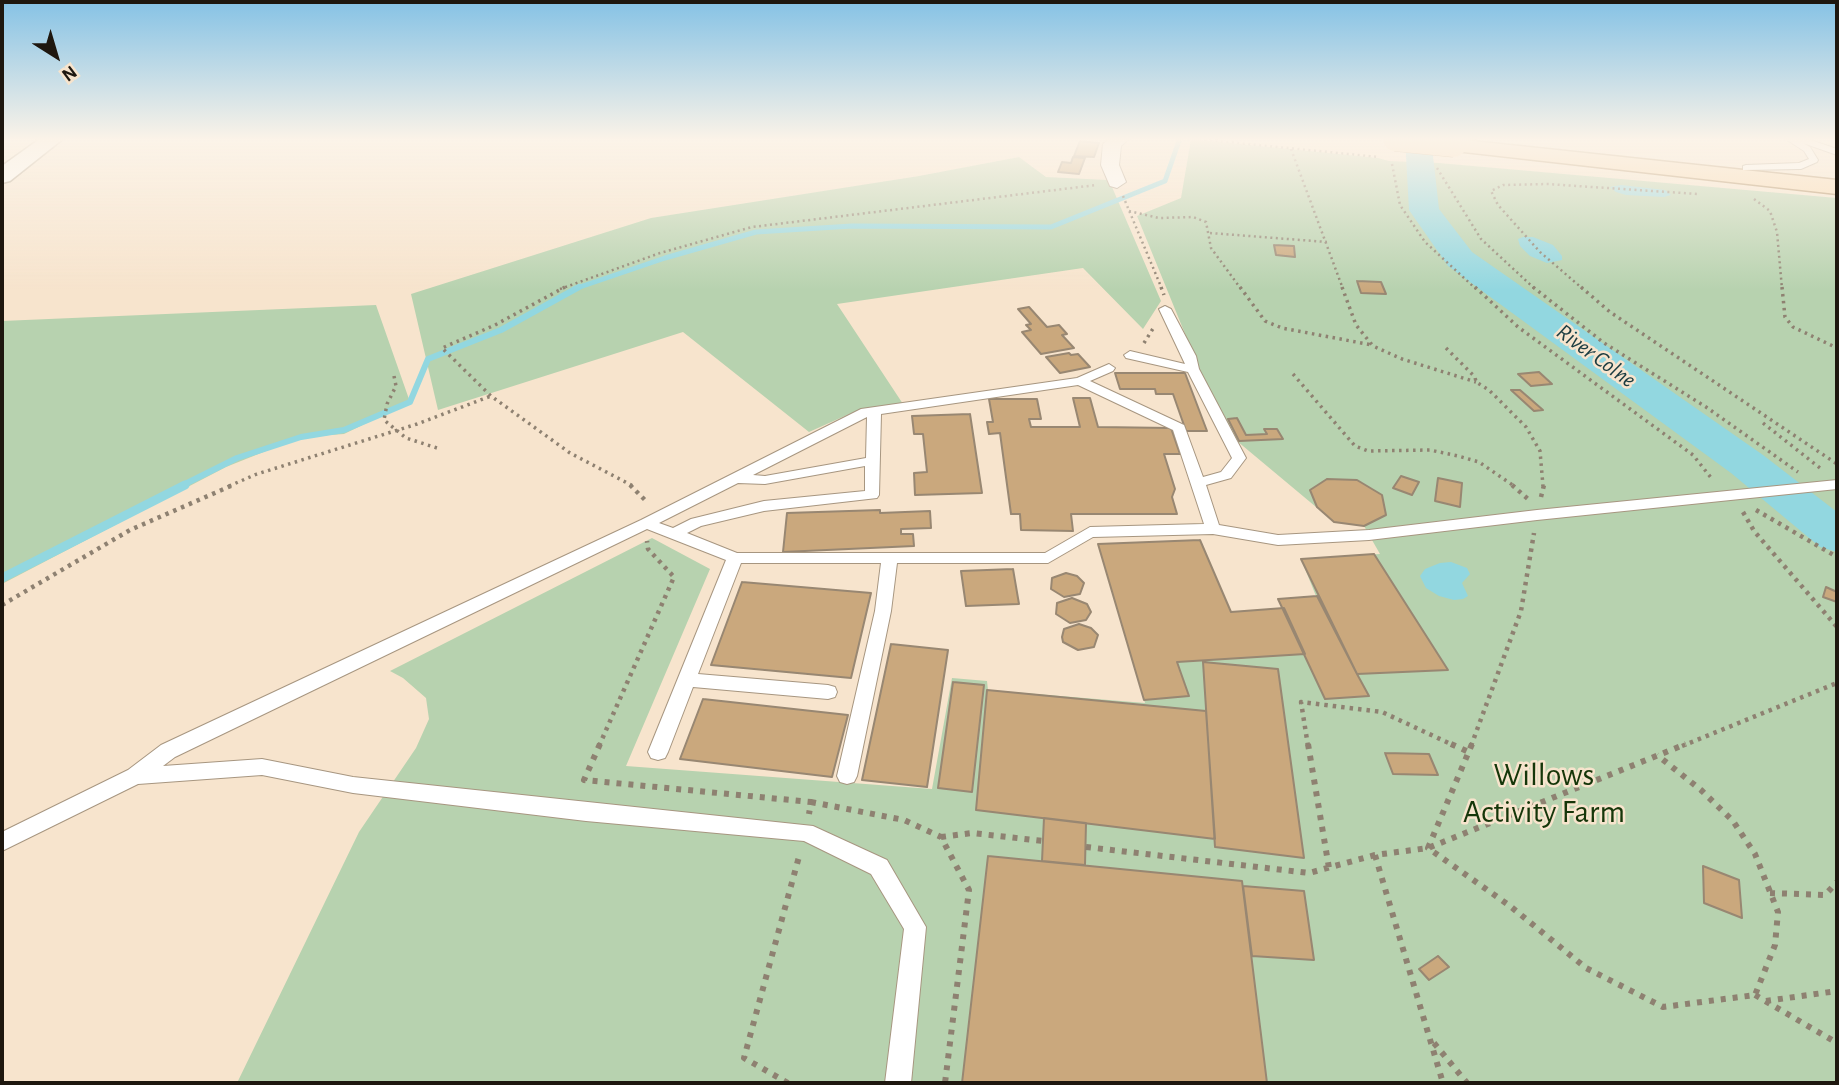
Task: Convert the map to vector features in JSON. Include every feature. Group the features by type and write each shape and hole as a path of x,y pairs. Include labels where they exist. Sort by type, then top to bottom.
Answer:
{"lane":[{"path":"1165,309 1239,458 1226,475 1196,483"},
{"path":"1130,355 1193,369"},
{"path":"2,842 135,776 168,751 646,523 866,412 1080,381 1109,368"},
{"path":"1080,381 1179,428 1213,529"},
{"path":"672,535 696,522 773,505 872,495 874,411"},
{"path":"735,478 765,480 872,461"},
{"path":"765,480 773,505"},
{"path":"646,523 735,558 1048,558 1090,532 1213,529 1278,540 1369,536 1537,515 1836,485"},
{"path":"658,752 735,558"},
{"path":"847,776 883,611 890,558"},
{"path":"687,680 828,692"},
{"path":"135,776 262,767 353,785 586,812 806,832 880,867 915,927 898,1083"}],"path":[{"path":"442,348 495,325 560,289 660,253 752,227 1063,189"},
{"path":"1120,189 1168,304 1146,341 1130,355"},
{"path":"1306,189 1356,325 1373,346"},
{"path":"1397,189 1400,205 1425,242 1518,327 1693,455 1709,476 1733,497 1837,557"},
{"path":"1450,189 1481,239 1539,293 1604,343 1776,455 1816,487"},
{"path":"1496,189 1491,191 1498,205 1540,251 1610,312 1837,464"},
{"path":"1619,189 1703,194"},
{"path":"1743,195 1754,198 1770,211 1777,232 1784,317 1803,332 1837,348"},
{"path":"1129,211 1159,218 1200,218 1206,222 1211,248 1265,321 1282,328 1373,346 1402,359 1476,382 1489,390 1526,427 1540,451 1544,483 1521,611 1469,752 1429,848"},
{"path":"1210,233 1327,242"},
{"path":"1446,348 1475,377 1476,382"},
{"path":"1293,374 1355,446 1368,451 1430,450 1479,462 1527,497 1537,515"},
{"path":"394,376 396,386 387,404 384,421 406,438 437,448"},
{"path":"2,604 130,530 257,474 395,431 491,396"},
{"path":"1763,423 1814,461 1836,485"},
{"path":"1733,497 1754,531 1837,627"},
{"path":"1086,847 1310,873 1375,855 1429,848 1837,685"},
{"path":"1329,868 1301,702 1382,712 1469,752"},
{"path":"1657,755 1701,790 1733,821 1755,854 1777,912 1775,945 1755,995"},
{"path":"941,836 972,832 1043,841"},
{"path":"1429,848 1510,906 1586,968 1663,1007 1755,995 1837,1043"},
{"path":"1375,855 1443,1083"},
{"path":"1770,892 1825,895 1837,882"},
{"path":"1766,1001 1837,991"},
{"path":"1433,1043 1468,1083"}],"green space":[{"path":"838,189 1113,189 1161,301 1143,329 1083,268 837,304 903,404 856,411 809,432 683,332 438,410 411,294 651,218"},
{"name":"Willows Activity Farm","path":"1183,189 1730,189 1837,198 1837,1083 237,1083 359,832 416,748 429,719 426,698 403,678 390,671 652,538 710,569 626,766 932,789 952,678 987,681 988,690 1145,703 1098,544 1200,540 1231,612 1283,608 1278,599 1316,596 1301,559 1380,554 1364,526 1334,522 1237,441 1201,373 1137,216 1181,198"},
{"path":"376,305 410,402 344,434 301,437 226,467 2,584 2,321"}],"water":[{"path":"1612,189 1653,189 1665,190 1671,195 1626,195"},
{"path":"1533,237 1553,245 1562,260 1547,263 1530,256 1520,246 1518,239"},
{"path":"1451,562 1467,568 1470,574 1462,583 1468,596 1463,599 1454,600 1439,596 1426,588 1420,576 1425,569"}],"building":[{"path":"1274,245 1294,246 1295,257 1276,255"},
{"path":"1357,281 1381,282 1386,294 1361,293"},
{"path":"1029,307 1047,327 1059,325 1067,334 1062,335 1074,348 1041,354 1022,332 1031,330 1026,325 1031,324 1018,309"},
{"path":"1078,354 1090,367 1060,373 1046,357"},
{"path":"1539,372 1552,384 1531,386 1518,374"},
{"path":"1115,373 1185,373 1207,431 1186,431 1173,394 1156,394 1155,389 1120,389"},
{"path":"1511,390 1520,390 1543,410 1534,411"},
{"path":"1073,398 1090,398 1098,427 1171,428 1180,454 1164,454 1175,489 1172,497 1177,514 1071,514 1073,531 1021,530 1020,514 1011,514 1000,433 989,434 987,422 993,422 989,399 1037,399 1041,419 1029,419 1031,427 1080,427"},
{"path":"970,414 982,493 915,495 914,473 927,472 923,434 914,434 912,416"},
{"path":"1237,418 1246,435 1267,434 1264,429 1277,429 1283,439 1239,441 1228,419"},
{"path":"1401,476 1419,482 1412,495 1393,488"},
{"path":"1438,478 1462,483 1460,507 1435,501"},
{"path":"1327,479 1357,480 1382,495 1386,515 1364,526 1334,522 1317,507 1310,490"},
{"path":"880,510 880,513 930,511 931,528 901,529 901,534 913,534 914,546 783,552 787,513"},
{"path":"1200,540 1231,612 1284,608 1305,654 1177,662 1189,696 1144,700 1098,544"},
{"path":"1374,554 1448,670 1357,674 1301,559"},
{"path":"1013,569 1019,604 966,606 961,571"},
{"path":"1066,573 1077,576 1084,583 1080,594 1064,597 1051,589 1052,578"},
{"path":"742,582 871,593 851,678 711,665"},
{"path":"1826,587 1837,592 1837,602 1823,597"},
{"path":"1317,596 1369,696 1325,699 1278,599"},
{"path":"1072,598 1087,604 1091,612 1086,620 1070,623 1056,614 1057,603"},
{"path":"1079,624 1091,628 1098,635 1094,647 1078,650 1063,642 1064,629"},
{"path":"891,644 948,650 927,787 862,780"},
{"path":"1203,662 1278,669 1304,858 1215,847"},
{"path":"953,682 984,685 972,792 938,788"},
{"path":"987,690 1206,711 1215,839 976,810"},
{"path":"703,699 848,715 832,777 680,759"},
{"path":"1385,753 1429,754 1438,775 1393,774"},
{"path":"1044,818 1086,823 1085,865 1042,861"},
{"path":"988,856 1242,881 1267,1083 962,1083"},
{"path":"1703,866 1739,880 1742,918 1704,903"},
{"path":"1243,886 1304,891 1314,960 1252,956"},
{"path":"1438,956 1449,967 1429,980 1419,969"}],"waterway":[{"path":"578,288 665,258 756,232 852,226 1051,227 1146,189"},
{"name":"River Colne","path":"1422,189 1424,210 1460,259 1747,464 1837,536"},
{"path":"181,486 237,458 301,437 344,430 410,402 428,359 501,330 578,288"},
{"path":"2,578 185,485"}]}
